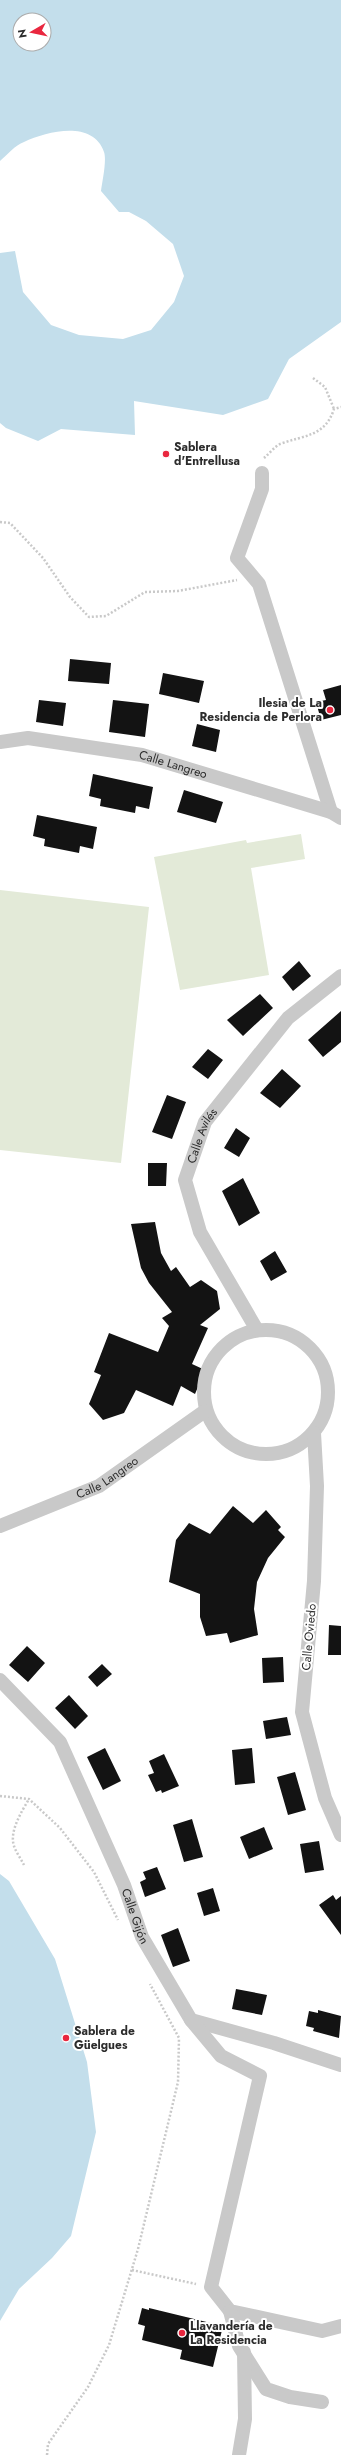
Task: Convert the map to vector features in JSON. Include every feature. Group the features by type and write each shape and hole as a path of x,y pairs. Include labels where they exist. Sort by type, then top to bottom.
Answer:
{"street":[{"path":"262,473 262,489 237,558 259,584 336,815"},
{"name":"Calle Langreo","path":"0,742 28,738 142,755 336,815"},
{"name":"Calle Avilés","path":"257,1330 200,1232 185,1180 205,1122 288,1018 341,976"},
{"path":"257,1330 278,1330 296,1336 311,1348 322,1363 328,1380 329,1399 324,1417 314,1433 300,1445 282,1452 264,1454 246,1451 229,1442 216,1428 205,1411 204,1390 208,1369 219,1350 236,1337 257,1330"},
{"name":"Calle Langreo","path":"0,1526 100,1486 205,1411"},
{"name":"Calle Oviedo","path":"314,1433 317,1486 314,1581 302,1712 325,1798 341,1835"},
{"name":"Calle Gijón","path":"0,1680 60,1742 124,1885 142,1938 191,2020 221,2056 260,2076 211,2287"},
{"path":"191,2020 274,2043 341,2065"},
{"path":"211,2287 230,2312 239,2346 266,2389 290,2397 322,2402"},
{"path":"230,2312 322,2331 341,2326"},
{"path":"240,2455 245,2419 244,2352"}],"path":[{"path":"262,473 256,466 279,445 312,435 330,422 334,409 325,387 313,378"},
{"path":"334,409 341,407"},
{"path":"0,522 10,523 42,558 70,597 89,616 106,616 145,592 178,591 235,581 250,573"},
{"path":"0,1796 29,1799 60,1828 94,1872 122,1927"},
{"path":"24,1865 14,1846 13,1836 19,1816 29,1799"},
{"path":"47,2455 48,2444 88,2387 109,2345 132,2270 178,2082 179,2038 146,1977"},
{"path":"132,2270 211,2287"}],"green space":[{"path":"301,834 305,859 251,868 269,975 180,990 154,857 246,840 247,843"},
{"path":"0,890 149,907 121,1163 0,1150"}],"water":[{"path":"0,0 341,0 341,322 289,359 268,399 223,415 134,401 135,435 61,429 38,441 6,428 0,423 0,253 15,251 23,292 51,325 79,335 123,339 151,330 174,302 184,276 173,244 146,221 129,212 119,212 101,191 105,156 98,142 90,135 69,131 45,134 21,143 0,161"},
{"path":"0,1874 9,1881 55,1959 87,2062 96,2132 71,2236 52,2258 19,2289 0,2321"}],"building":[{"path":"70,659 111,663 109,684 68,681"},
{"path":"163,673 204,681 199,703 159,694"},
{"name":"Ilesia de La Residencia de Perlora","path":"341,685 341,715 321,720 316,702 326,700 323,690"},
{"path":"39,700 66,703 63,726 36,722"},
{"path":"113,700 149,704 145,737 109,732"},
{"path":"197,724 220,730 216,752 192,746"},
{"path":"93,774 153,787 149,809 136,806 135,813 100,806 101,799 89,796"},
{"path":"184,790 223,802 216,823 177,812"},
{"path":"37,815 97,827 93,849 80,846 79,853 44,846 45,839 33,836"},
{"path":"299,961 311,976 293,991 282,977"},
{"path":"260,994 273,1008 243,1036 227,1020"},
{"path":"341,1011 341,1042 323,1057 308,1040"},
{"path":"208,1049 223,1060 208,1079 192,1067"},
{"path":"282,1069 301,1086 280,1108 260,1093"},
{"path":"167,1095 186,1102 172,1139 152,1132"},
{"path":"236,1128 250,1138 239,1157 224,1148"},
{"path":"148,1163 167,1163 166,1186 148,1186"},
{"path":"243,1178 260,1213 239,1226 222,1191"},
{"path":"155,1222 161,1253 171,1271 176,1267 190,1287 201,1280 217,1291 220,1309 200,1325 208,1328 192,1364 205,1370 195,1394 181,1386 173,1406 136,1390 124,1413 103,1420 89,1404 101,1375 94,1372 109,1333 158,1352 169,1326 162,1318 172,1312 149,1283 141,1268 131,1224"},
{"path":"275,1251 287,1272 271,1281 260,1261"},
{"path":"233,1506 253,1523 266,1510 281,1527 278,1530 285,1537 268,1558 257,1582 254,1609 258,1635 230,1643 227,1633 206,1636 200,1617 200,1594 169,1582 176,1540 189,1523 210,1534"},
{"path":"329,1625 341,1626 341,1655 328,1655"},
{"path":"27,1646 45,1663 28,1682 9,1665"},
{"path":"283,1657 284,1682 263,1683 262,1658"},
{"path":"102,1664 112,1674 97,1687 88,1677"},
{"path":"69,1695 88,1716 75,1729 55,1708"},
{"path":"287,1717 291,1735 266,1739 263,1721"},
{"path":"105,1748 121,1781 103,1790 87,1757"},
{"path":"252,1748 255,1783 235,1785 232,1750"},
{"path":"164,1754 179,1786 162,1793 161,1790 156,1792 148,1775 154,1773 149,1761"},
{"path":"295,1772 306,1810 288,1815 277,1777"},
{"path":"192,1819 203,1857 184,1862 173,1825"},
{"path":"264,1827 273,1849 249,1859 240,1837"},
{"path":"319,1841 324,1870 305,1873 300,1844"},
{"path":"157,1867 166,1889 145,1897 140,1882 146,1879 143,1872"},
{"path":"213,1888 220,1911 204,1916 197,1893"},
{"path":"333,1895 336,1900 341,1896 341,1935 319,1905"},
{"path":"178,1928 190,1961 173,1967 161,1935"},
{"path":"236,1989 267,1995 262,2015 232,2009"},
{"path":"318,2010 341,2016 339,2038 313,2031 314,2028 306,2026 309,2011 318,2013"},
{"name":"Llavandería de La Residencia","path":"142,2308 149,2310 149,2308 223,2326 213,2367 180,2359 182,2350 142,2340 145,2326 138,2324"}],"place":[{"name":"Sablera d'Entrellusa","path":"166,454"},
{"name":"Ilesia de La Residencia de Perlora","path":"330,710"},
{"name":"Sablera de Güelgues","path":"66,2038"},
{"name":"Llavandería de La Residencia","path":"182,2333"}]}
